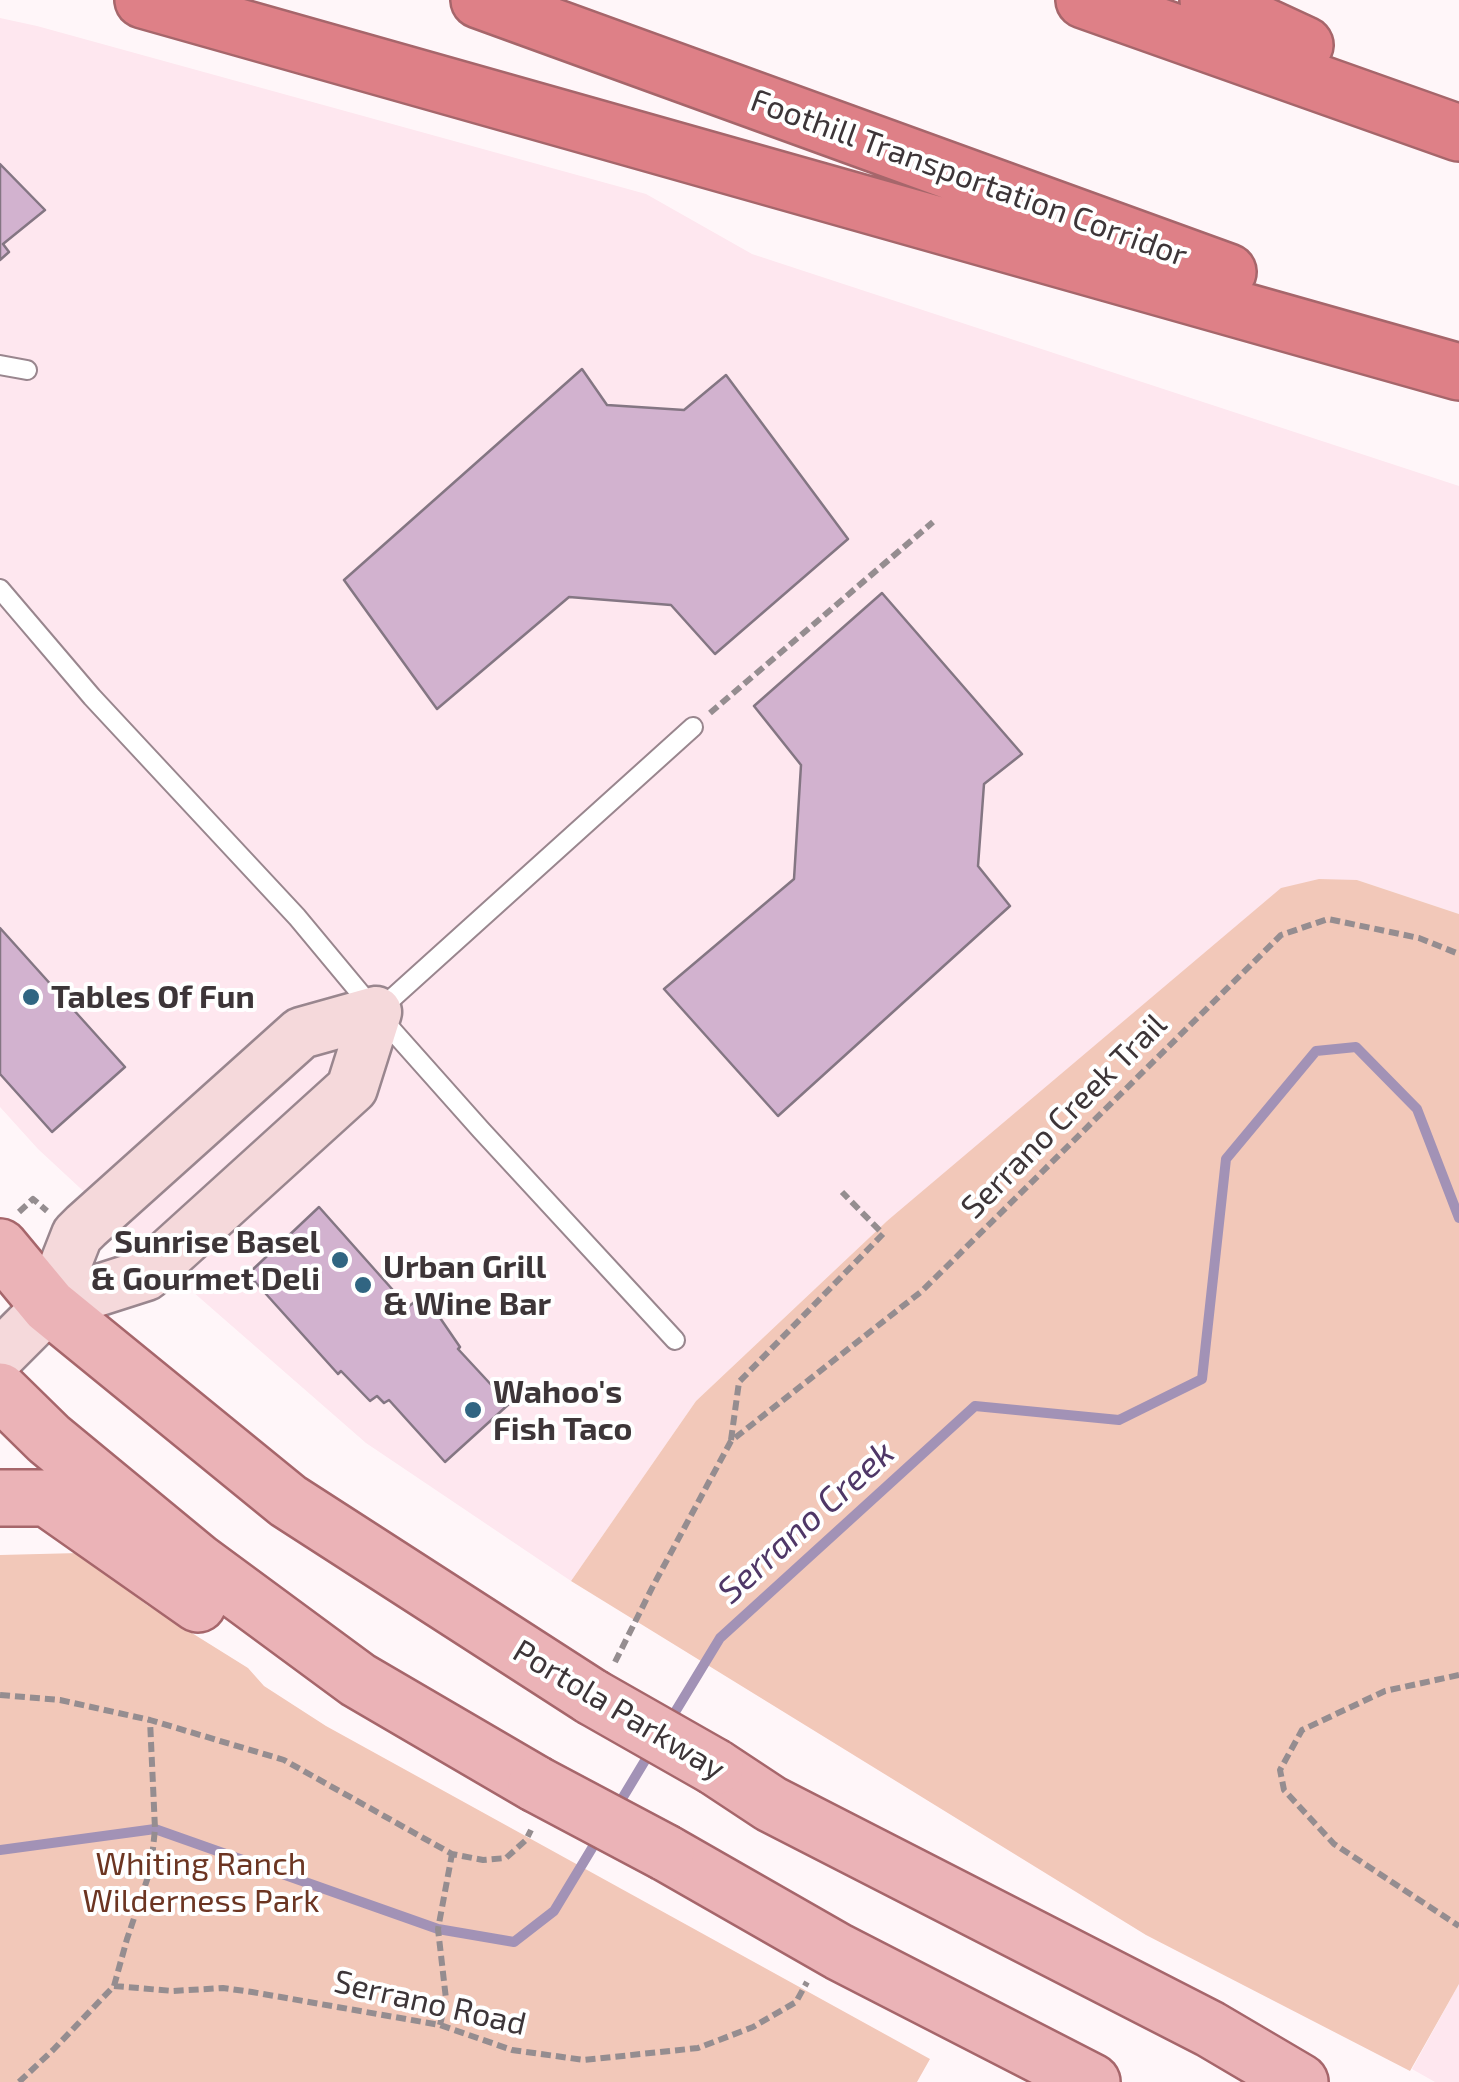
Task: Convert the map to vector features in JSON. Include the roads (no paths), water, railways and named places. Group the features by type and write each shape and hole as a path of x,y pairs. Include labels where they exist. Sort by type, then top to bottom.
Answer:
{"highway":[{"path":"143,0 1459,372"},
{"name":"Foothill Transportation Corridor","path":"479,0 1459,356"},
{"path":"1084,0 1442,127"},
{"path":"1208,0 1312,48 1442,127"}],"main road":[{"name":"Portola Parkway","path":"0,1247 49,1306 288,1502 601,1684 771,1804 1210,2029 1300,2082"},
{"path":"0,1390 49,1438 198,1562 535,1803 666,1853 826,1945 1092,2082"},
{"path":"0,1498 47,1498 298,1675 358,1680"}],"street":[{"path":"49,1306 146,1275 352,1088 376,1012"},
{"path":"0,1354 49,1306 77,1235 301,1033 376,1012"}],"lane":[{"path":"0,366 27,370"},
{"path":"0,590 104,709 297,917 481,1130 674,1340"},
{"path":"376,1012 693,727"}],"waterway":[{"name":"Serrano Creek","path":"669,1722 720,1638 975,1406 1119,1420 1202,1379 1226,1159 1316,1051 1356,1047 1417,1109 1459,1218"},
{"name":"Serrano Creek","path":"617,1807 652,1749"},
{"name":"Serrano Creek","path":"0,1850 155,1829 438,1929 514,1942 554,1911 600,1835"}],"place":[{"name":"Tables Of Fun","path":"31,997"},
{"name":"Sunrise Basel & Gourmet Deli","path":"340,1260"},
{"name":"Urban Grill & Wine Bar","path":"363,1285"},
{"name":"Wahoo's Fish Taco","path":"473,1410"}],"park label":[{"name":"Whiting Ranch Wilderness Park","path":"201,1882"}]}
